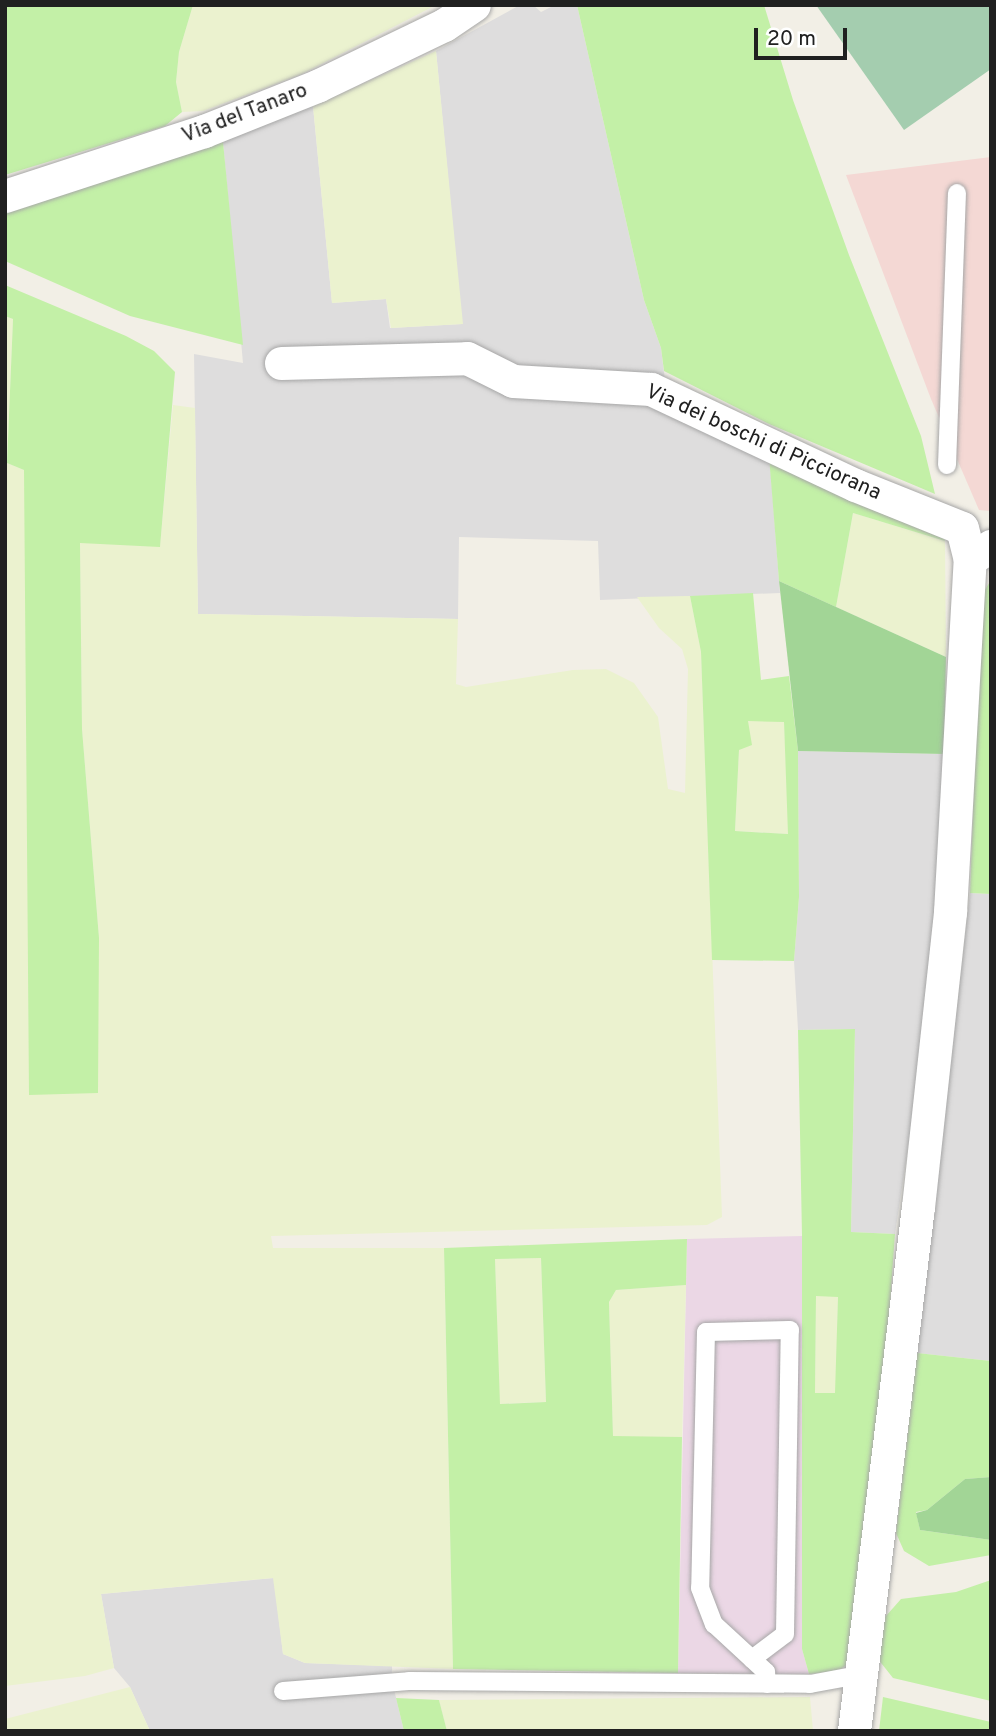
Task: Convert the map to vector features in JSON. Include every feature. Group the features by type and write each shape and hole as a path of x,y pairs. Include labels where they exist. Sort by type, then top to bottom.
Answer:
{"street":[{"name":"Via del Tanaro","path":"5,197 204,131 309,89 444,24 474,5"},
{"name":"Via dei boschi di Picciorana","path":"281,363 467,358 513,381 651,389 855,485 962,528 980,552"},
{"path":"854,1731 918,1207 950,912 980,552"}],"lane":[{"path":"947,465 957,192"},
{"path":"752,1659 785,1634 790,1330 706,1332 700,1588 713,1624 766,1672 767,1684"},
{"path":"283,1691 409,1681 810,1684 859,1675"}],"shaded area":[{"path":"520,5 533,5 541,12 555,5 577,5 644,300 661,348 667,397 769,449 780,593 600,600 598,541 459,537 458,619 198,614 194,354 243,363 223,142 313,106 332,303 386,299 390,328 462,324 436,51"},
{"path":"991,157 991,511 979,510 931,399 846,175"},
{"path":"798,751 944,754 931,994 895,1234 851,1232 855,1029 798,1030 794,961 799,897"},
{"path":"970,893 991,894 991,1361 917,1353"},
{"path":"802,1236 802,1649 809,1674 678,1673 687,1239"},
{"path":"274,1578 283,1654 305,1663 392,1666 392,1681 404,1731 150,1731 130,1687 114,1668 101,1594"}],"green space":[{"path":"5,5 193,5 179,52 176,82 182,112 165,126 5,175"},
{"path":"193,5 436,5 302,74 203,111 182,112 176,82 179,52"},
{"path":"577,5 764,5 793,100 849,255 921,436 935,494 769,424 664,371 661,348 644,300"},
{"path":"816,5 991,5 991,69 904,130"},
{"path":"436,51 463,324 391,328 386,299 332,303 313,106"},
{"path":"223,142 243,345 130,316 5,261 5,212 116,172"},
{"path":"5,285 126,336 154,351 175,372 160,547 80,543 82,729 99,938 98,1093 29,1095 24,470 7,463 13,319 5,316"},
{"path":"5,316 13,319 7,463 24,470 99,938 82,729 80,542 160,546 173,405 195,408 198,614 458,619 456,684 466,687 573,670 606,669 634,683 658,717 668,789 685,793 688,669 682,649 659,628 637,597 690,596 701,652 722,1217 707,1225 271,1236 273,1248 444,1248 453,1669 305,1663 283,1654 273,1578 101,1594 114,1668 85,1676 5,1686"},
{"path":"769,456 937,522 945,541 853,513 836,607 779,581"},
{"path":"853,513 945,541 946,657 836,607"},
{"path":"991,580 991,894 970,893 981,596"},
{"path":"779,581 946,657 944,754 798,751"},
{"path":"753,593 761,680 789,676 798,751 799,897 794,961 712,960 701,652 690,596","holes":["748,721 784,722 788,834 735,831 739,750 752,745"]},
{"path":"748,721 784,721 789,834 735,831 739,749"},
{"path":"855,1029 851,1232 895,1234 882,1415 853,1660 838,1671 809,1674 802,1649 802,1236 798,1030","holes":["816,1296 838,1297 835,1393 815,1393"]},
{"path":"687,1239 686,1285 616,1290 609,1302 613,1436 682,1437 678,1673 453,1669 444,1248","holes":["541,1258 546,1402 500,1404 495,1259"]},
{"path":"541,1258 546,1402 499,1404 495,1259"},
{"path":"686,1285 682,1437 613,1437 609,1302 616,1290"},
{"path":"816,1296 838,1296 836,1393 815,1393"},
{"path":"917,1353 991,1361 991,1477 965,1479 927,1510 916,1512 920,1530 991,1540 991,1555 929,1566 904,1551 896,1533"},
{"path":"991,1477 991,1540 920,1530 916,1513 927,1510 965,1479"},
{"path":"991,1580 991,1701 893,1678 874,1654 878,1625 901,1599 956,1592"},
{"path":"130,1687 150,1731 5,1731 5,1719"},
{"path":"810,1697 813,1731 447,1731 439,1700"},
{"path":"883,1697 991,1722 991,1731 879,1731"},
{"path":"396,1698 439,1700 447,1731 404,1731"}]}
